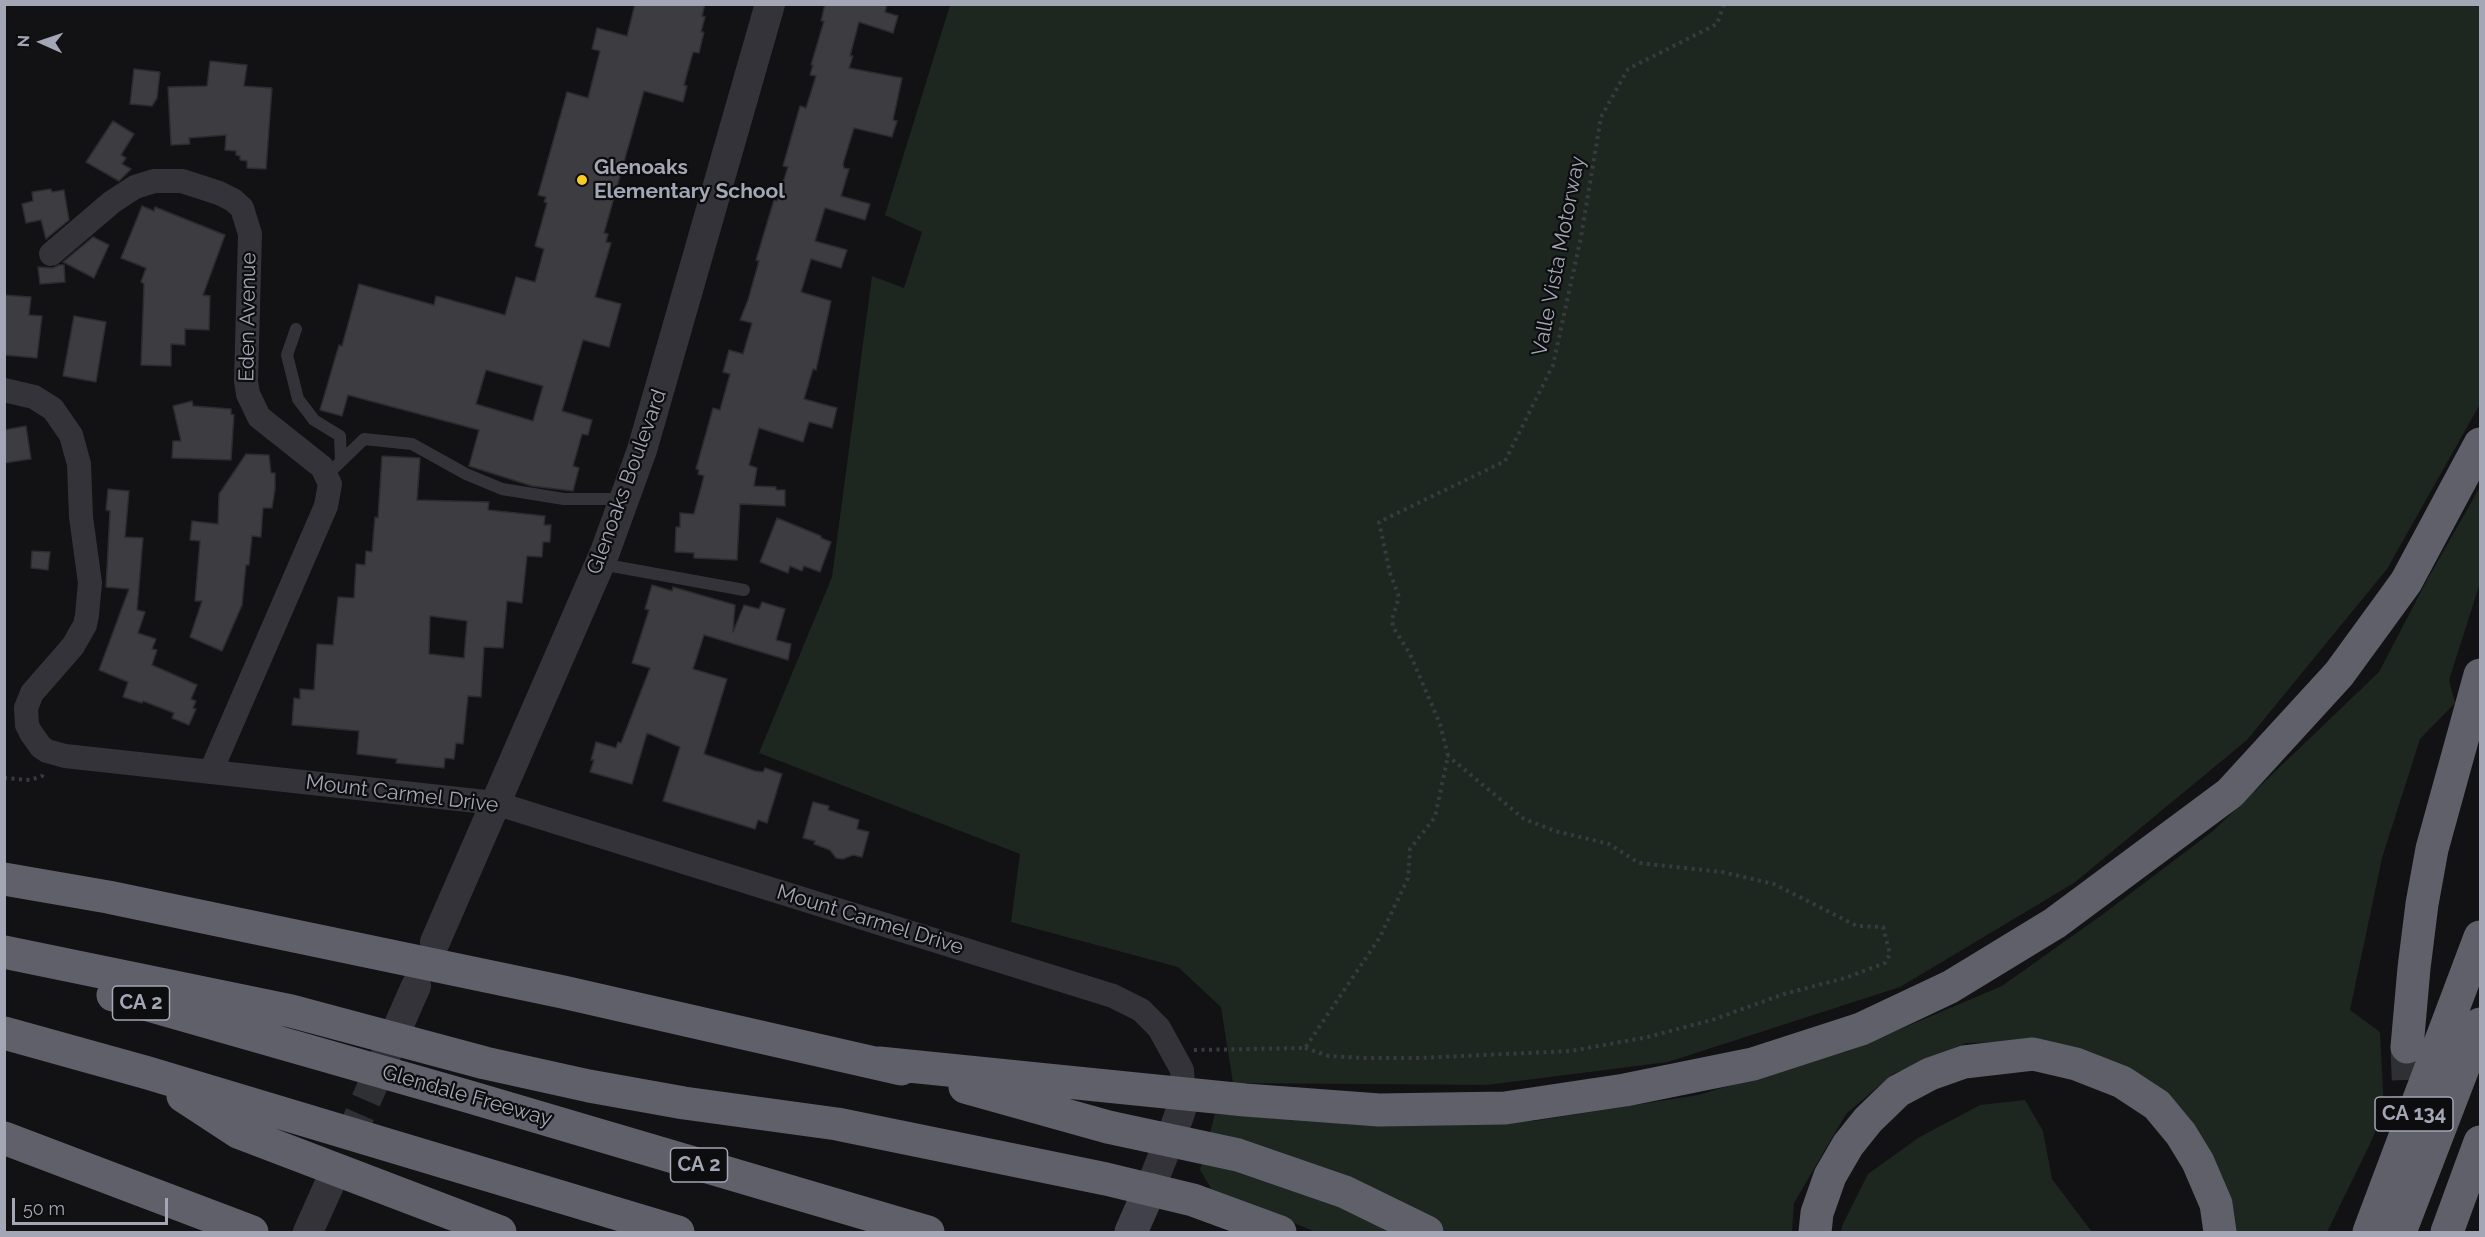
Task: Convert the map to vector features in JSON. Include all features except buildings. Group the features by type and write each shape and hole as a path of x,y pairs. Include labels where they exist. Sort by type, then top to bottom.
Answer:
{"highway":[{"path":"879,1063 1245,1100 1379,1110 1505,1108 1625,1090 1753,1064 1861,1029 1950,987 2055,923 2230,793 2339,674 2406,582 2481,444"},
{"path":"2407,1047 2419,925 2432,849 2481,675"},
{"path":"4,879 108,897 563,992 879,1063 1108,1127 1238,1155 1345,1192 1427,1233"},
{"name":"CA 134","path":"2369,1233 2382,1201 2468,1028 2481,937"},
{"path":"4,952 291,1011 485,1063 589,1086 673,1101 837,1124 929,1141 1150,1189 1193,1200 1280,1233"},
{"name":"Glendale Freeway","path":"4,964 470,1097 928,1233"},
{"path":"2400,1233 2468,1028"},
{"path":"4,1033 148,1073 425,1204 500,1233"},
{"path":"1815,1233 1817,1213 1830,1176 1848,1145 1868,1119 1898,1091 1930,1074 1964,1062 2033,1054 2076,1064 2122,1082 2157,1105 2181,1134 2199,1162 2216,1204 2220,1233"},
{"path":"2415,1233 2481,1073"},
{"path":"244,1118 441,1162 678,1233"},
{"path":"4,1138 153,1194 218,1224 252,1233"},
{"name":"CA 134","path":"2447,1233 2481,1142"}],"main road":[{"path":"1133,1228 1150,1189"}],"street":[{"name":"Glenoaks Boulevard","path":"435,942 600,564 642,450 770,4"},
{"name":"Eden Avenue","path":"51,254 112,202 135,187 154,181 182,181 233,200 242,208 249,234 246,381 250,401 264,422 322,466 334,468"},
{"path":"4,390 34,397 53,409 66,426 78,456 81,517 90,583 88,605 85,625 76,640 49,676 32,693 26,708 27,725 41,747 47,751"},
{"path":"211,771 326,506 334,468"},
{"name":"Mount Carmel Drive","path":"47,751 65,756 495,803 1113,996 1141,1010 1159,1028 1173,1051 1182,1070 1179,1108"},
{"path":"398,1027 416,986"},
{"path":"1150,1189 1163,1156"},
{"path":"308,1233 330,1183"}],"lane":[{"path":"296,329 287,355 298,399 314,420 340,436 334,468"},
{"path":"334,468 364,439 412,444 466,474 502,489 564,499 624,499"},
{"path":"600,564 744,590"}],"path":[{"name":"Valle Vista Motorway","path":"1448,756 1440,724 1414,664 1393,627 1392,619 1399,597 1390,573 1379,522 1505,460 1553,365 1581,237 1601,117 1628,69 1717,24 1724,4"},
{"path":"4,778 30,780 42,776 47,751"},
{"path":"1173,1051 1305,1048 1329,1056 1419,1058 1571,1051 1648,1036 1715,1019 1784,994 1845,978 1885,963 1890,954 1883,927 1857,926 1774,884 1722,872 1639,862 1609,844 1555,831 1524,819 1448,756 1435,817 1410,849 1408,878 1380,937 1305,1048"}],"shaded area":[{"path":"950,5 2480,5 2480,404 2387,569 2247,740 2074,883 1900,987 1668,1062 1487,1085 1233,1083 1221,1007 1178,967 1011,922 1020,854 759,753 832,577 872,276 904,288 922,232 885,215"},
{"path":"2480,487 2480,583 2449,680 2455,703 2420,739 2382,858 2350,1010 2380,1032 2384,1111 2327,1232 2232,1232 2199,1138 2023,1042 1966,1043 1893,1074 1846,1114 1794,1203 1792,1232 1316,1232 1212,1190 1200,1170 1215,1114 1366,1124 1534,1121 1698,1095 1851,1050 2002,986 2106,912 2213,831 2379,672 2427,580"},
{"path":"2025,1100 2043,1131 2052,1179 2092,1232 1841,1232 1868,1174 1918,1138 1980,1105"}],"tunnel":[{"path":"330,1183 398,1027"},
{"path":"2407,1047 2410,1126"}],"place":[{"name":"Glenoaks Elementary School","path":"582,180"}]}
